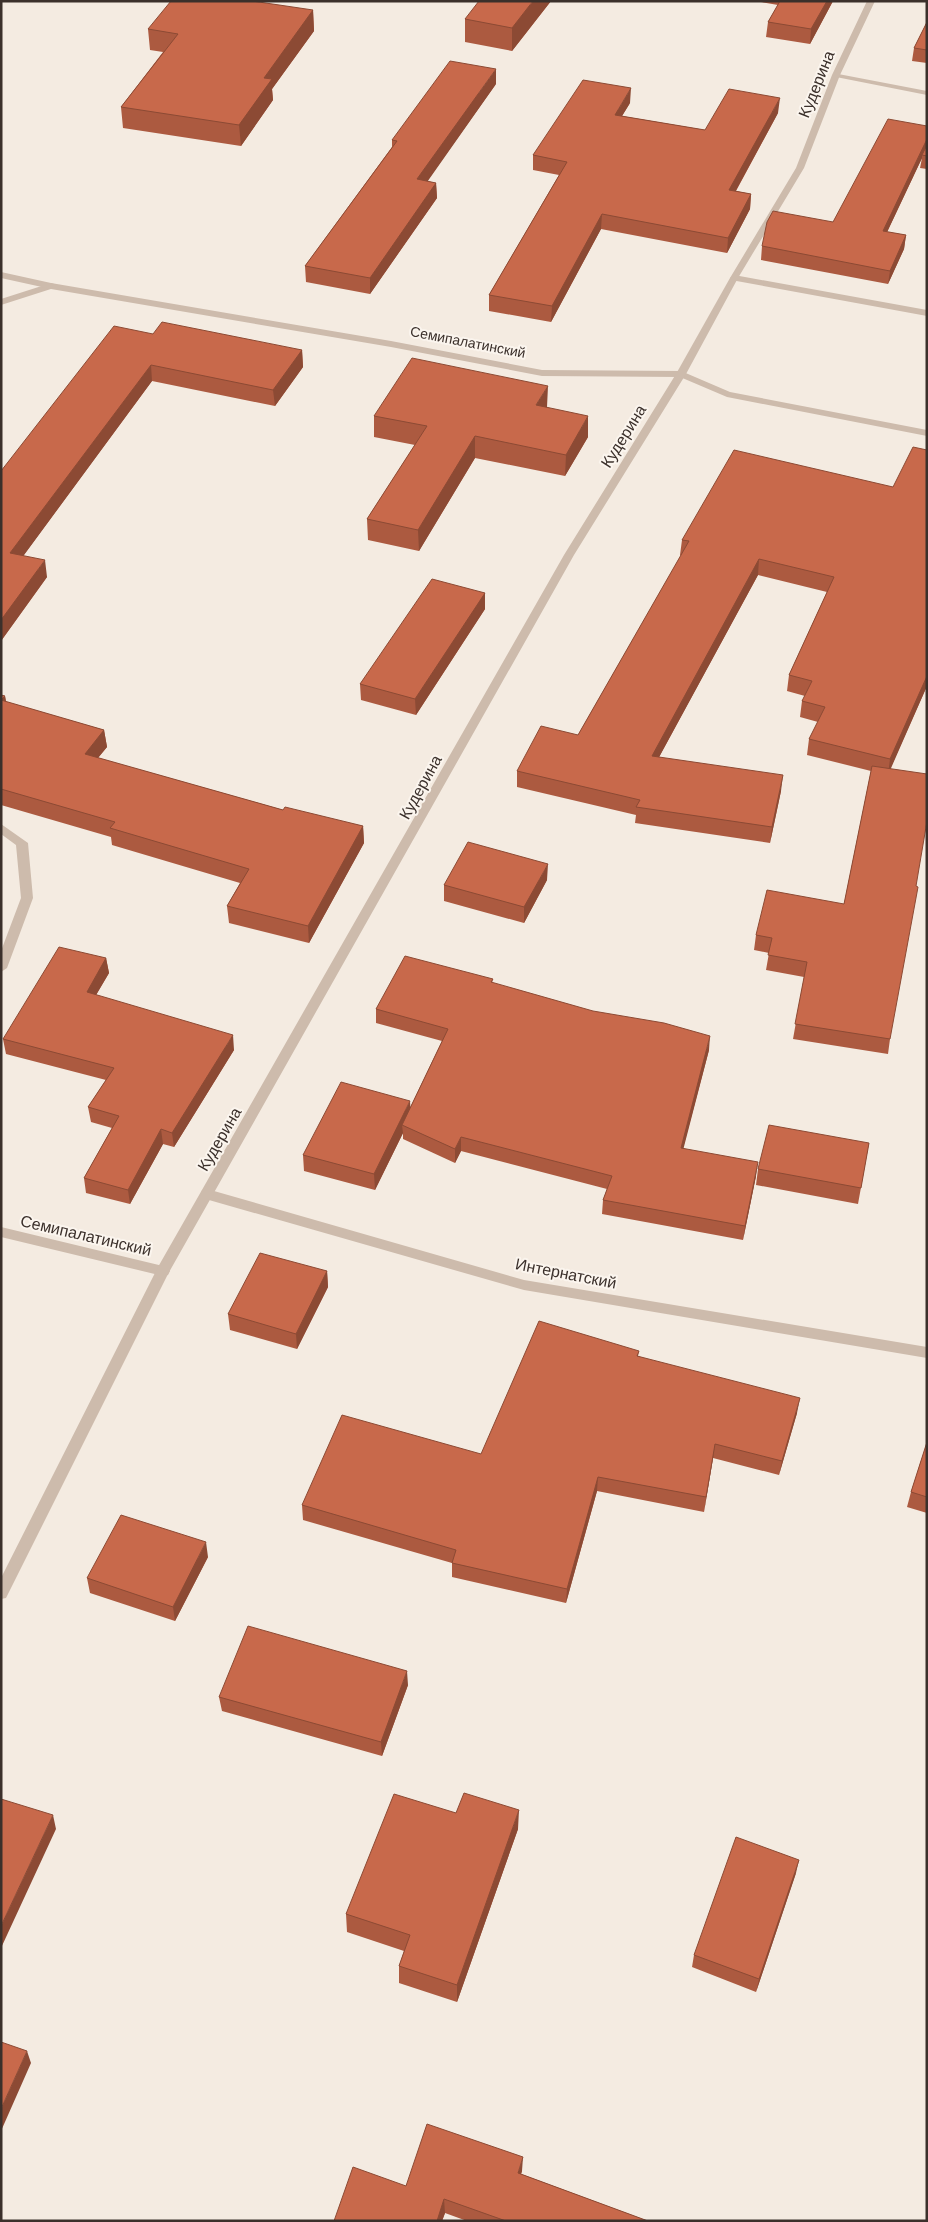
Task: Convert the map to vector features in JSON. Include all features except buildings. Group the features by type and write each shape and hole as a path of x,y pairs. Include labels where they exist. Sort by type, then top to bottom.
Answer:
{"street":[{"name":"Кудерина","path":"1,1593 163,1271 569,555 681,374 734,278 800,168 836,75 871,1"},
{"path":"836,75 927,93"},
{"name":"Семипалатинский","path":"1,275 51,286 391,344 542,373 681,374 727,394 927,433"},
{"path":"734,278 927,313"},
{"path":"1,302 51,286"},
{"path":"1,828 22,843 27,898 1,968"},
{"name":"Интернатский","path":"207,1194 524,1285 927,1353"},
{"name":"Семипалатинский","path":"1,1232 163,1271"}]}
